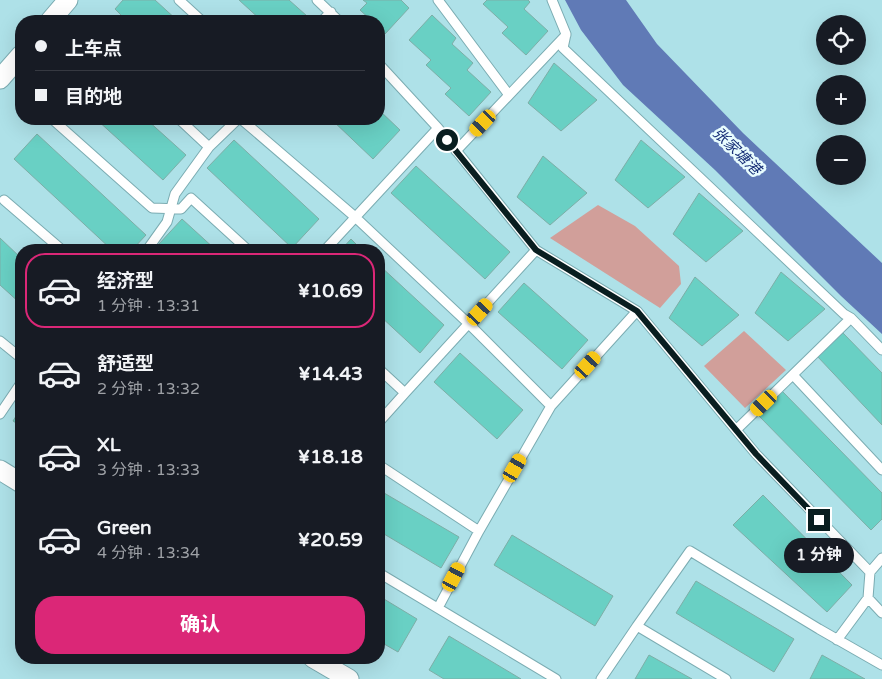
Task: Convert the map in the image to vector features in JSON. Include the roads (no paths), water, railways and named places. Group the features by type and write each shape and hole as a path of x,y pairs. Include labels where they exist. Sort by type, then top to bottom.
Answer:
{"street":[{"path":"55,15 68,0"},
{"path":"0,79 15,62"},
{"path":"0,470 15,479"},
{"path":"323,664 349,679"}],"lane":[{"path":"179,0 195,15"},
{"path":"317,0 334,15"},
{"path":"438,0 510,95"},
{"path":"552,0 566,34 563,48 823,294 851,318 882,350"},
{"path":"328,15 331,12"},
{"path":"456,151 566,34"},
{"path":"385,71 438,128 536,250 637,311 756,454 870,572"},
{"path":"59,125 152,208 180,209 191,198 241,244"},
{"path":"185,125 209,147"},
{"path":"151,244 167,222 174,194 209,147 233,125"},
{"path":"247,125 354,216 384,244"},
{"path":"329,244 438,128"},
{"path":"4,200 55,244"},
{"path":"385,245 469,324 551,406"},
{"path":"385,415 536,250"},
{"path":"438,608 551,406 637,311"},
{"path":"736,430 851,318"},
{"path":"0,341 15,353"},
{"path":"385,375 405,393"},
{"path":"793,375 882,470"},
{"path":"0,414 15,392"},
{"path":"385,469 480,531"},
{"path":"601,679 690,551 882,665"},
{"path":"837,640 868,598 870,572 882,558"},
{"path":"385,577 556,679"},
{"path":"868,598 882,613"},
{"path":"637,626 726,679"}],"water":[{"name":"张家塘港","path":"565,0 626,0 657,44 743,133 882,263 882,334 841,296 715,170 623,85 581,30"}]}
